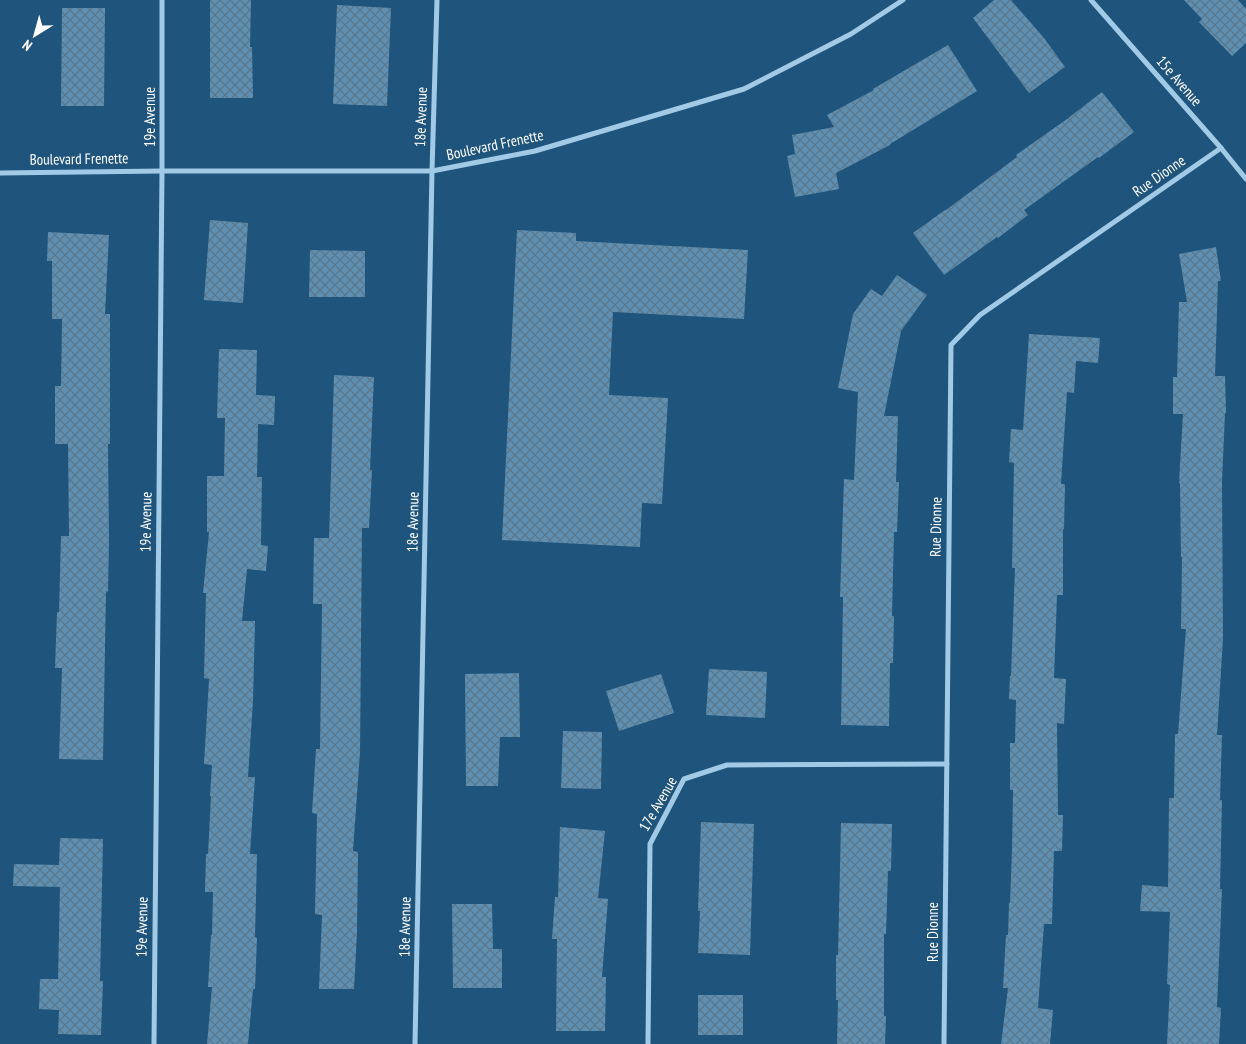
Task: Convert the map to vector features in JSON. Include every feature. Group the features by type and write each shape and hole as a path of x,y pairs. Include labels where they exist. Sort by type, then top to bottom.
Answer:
{"street":[{"name":"19e Avenue","path":"154,1044 162,0"},
{"name":"18e Avenue","path":"415,1044 437,0"},
{"name":"Boulevard Frenette","path":"0,173 432,171 535,151 744,89 851,34 904,0"},
{"name":"15e Avenue","path":"1091,0 1246,179"},
{"name":"Rue Dionne","path":"944,1044 951,345 980,315 1221,148"},
{"name":"17e Avenue","path":"648,1044 650,844 684,779 727,764 946,764"}],"building":[{"path":"210,0 251,0 250,47 252,47 253,98 210,98"},
{"path":"994,0 1011,0 1044,38 1065,67 1029,93 973,18"},
{"path":"1184,0 1238,0 1246,9 1246,43 1232,56 1199,22 1202,19"},
{"path":"337,5 391,8 387,106 333,104"},
{"path":"62,8 105,8 104,106 61,106"},
{"path":"948,45 977,91 890,145 836,173 839,189 795,197 787,156 795,154 792,135 834,127 827,115 874,90"},
{"path":"1102,92 1134,132 1024,210 1028,215 944,275 913,233"},
{"path":"210,220 248,223 243,303 204,300"},
{"path":"517,230 576,233 576,241 748,250 744,319 613,312 609,395 668,398 662,504 642,503 640,547 502,540"},
{"path":"48,232 109,235 105,314 110,314 109,541 108,592 106,591 103,760 59,759 62,668 55,668 61,536 69,536 68,444 55,444 55,386 61,386 62,319 52,319 52,261 47,261"},
{"path":"1216,247 1221,281 1218,281 1215,376 1225,376 1226,413 1222,482 1223,639 1217,735 1222,735 1220,889 1222,889 1217,1007 1221,1008 1219,1044 1167,1044 1170,985 1167,984 1170,912 1140,911 1142,885 1168,887 1169,798 1174,798 1175,734 1178,734 1186,629 1181,629 1182,557 1179,483 1183,414 1173,414 1173,377 1177,377 1179,302 1187,302 1179,254"},
{"path":"310,250 365,251 365,297 309,297"},
{"path":"897,275 927,295 901,331 884,416 898,416 896,482 899,482 897,532 894,532 893,663 890,663 889,726 841,725 843,597 840,597 844,479 854,480 858,392 838,388 853,314 871,289 882,296"},
{"path":"1029,334 1100,338 1098,363 1076,361 1074,393 1067,392 1061,484 1065,484 1063,595 1057,595 1054,678 1066,679 1064,724 1057,723 1058,815 1063,815 1062,851 1054,851 1052,924 1044,924 1038,1008 1053,1010 1050,1044 1001,1044 1008,988 1003,988 1006,935 1008,935 1012,850 1013,790 1010,790 1010,743 1015,743 1016,700 1009,699 1015,568 1012,568 1014,463 1009,462 1011,429 1023,430"},
{"path":"219,349 257,350 256,395 275,396 274,425 258,424 257,477 262,477 261,545 268,546 266,571 247,569 242,621 255,621 253,701 248,777 255,777 250,854 257,854 255,937 257,938 255,989 253,989 248,1044 207,1044 212,987 208,987 213,892 205,892 212,765 204,764 209,679 204,678 206,593 203,593 209,532 207,532 207,476 224,476 225,418 217,418"},
{"path":"334,375 374,377 369,528 362,528 360,752 353,851 358,852 354,989 319,989 322,915 315,914 317,814 312,813 316,749 320,749 322,604 313,604 314,538 329,538"},
{"path":"709,669 767,672 765,718 706,715"},
{"path":"519,673 520,737 500,737 498,786 466,786 465,674"},
{"path":"661,674 674,713 619,731 606,691"},
{"path":"563,731 602,732 601,789 561,788"},
{"path":"701,822 754,824 750,955 698,953"},
{"path":"841,823 892,824 891,871 888,871 886,934 884,934 885,1044 837,1044 836,955 838,955"},
{"path":"560,827 605,831 598,898 608,899 602,977 606,977 605,1031 556,1031 557,939 552,939 555,897 558,897"},
{"path":"60,838 103,839 100,981 103,981 101,1035 58,1034 59,1010 39,1009 40,979 58,979 60,887 13,886 14,864 59,865"},
{"path":"452,904 492,904 493,949 502,949 502,988 453,988"},
{"path":"698,995 743,995 743,1035 698,1035"}]}
